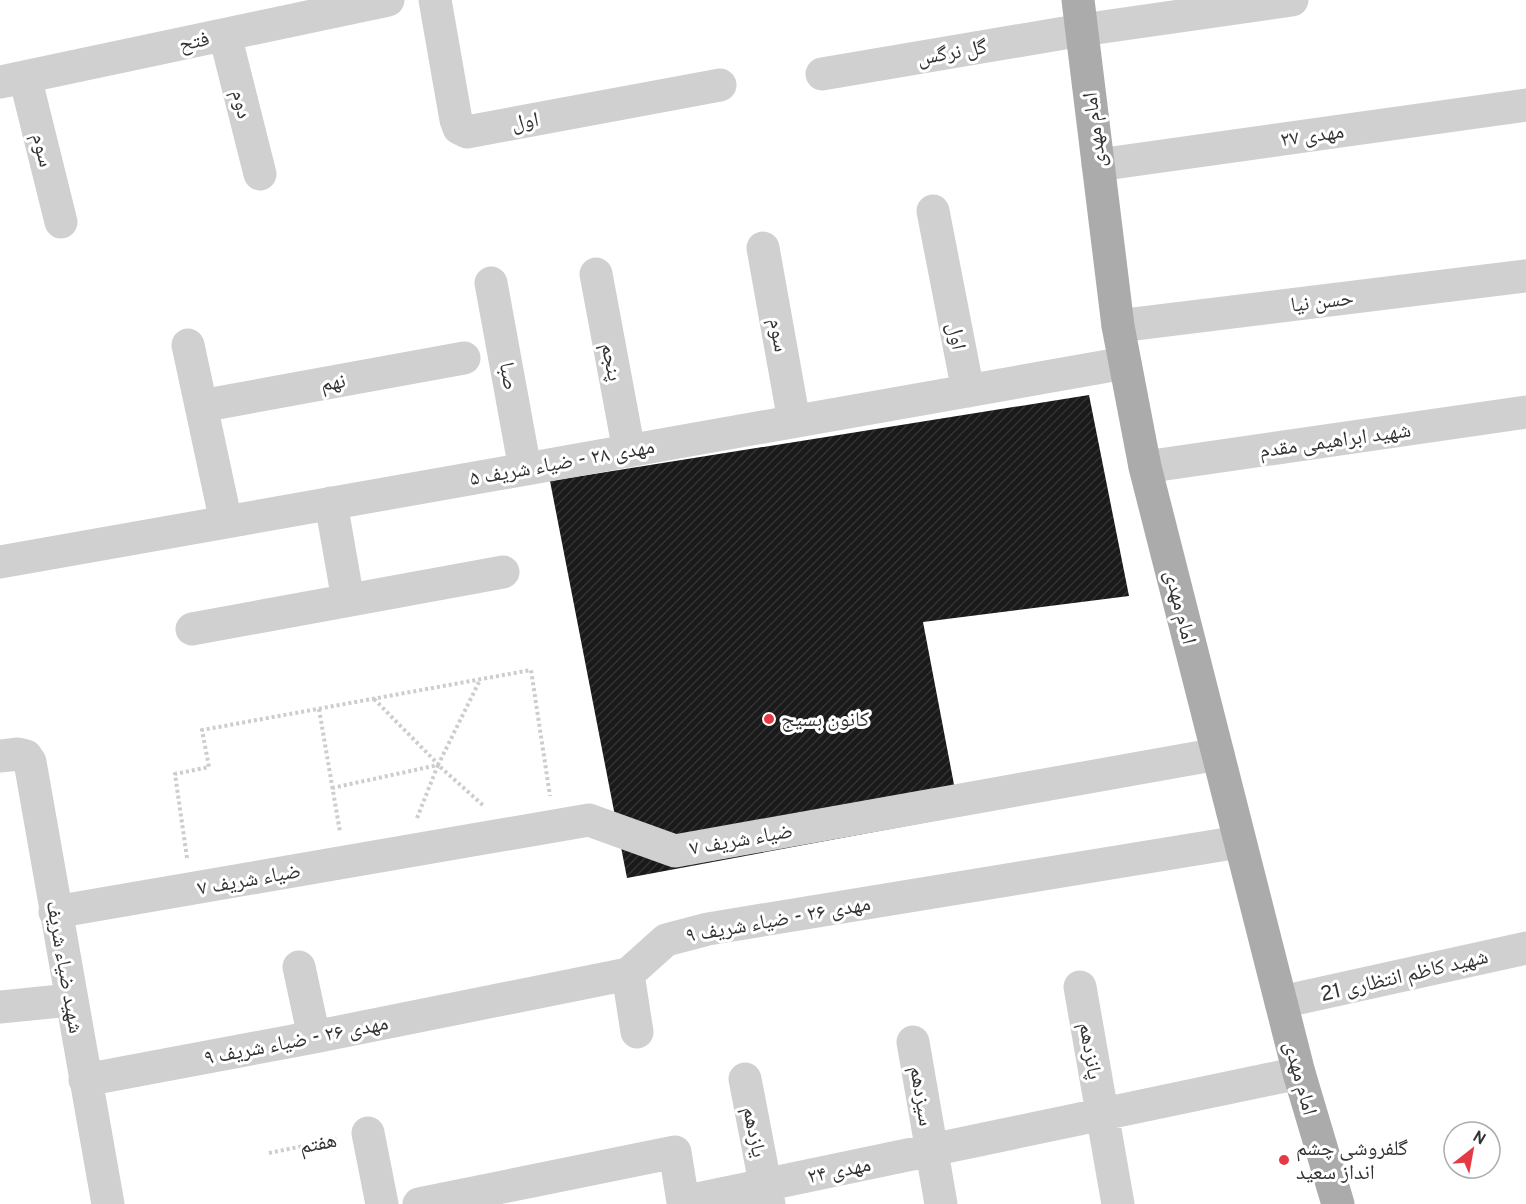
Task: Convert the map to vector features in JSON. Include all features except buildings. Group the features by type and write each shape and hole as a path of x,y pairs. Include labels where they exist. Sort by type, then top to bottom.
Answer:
{"main road":[{"name":"امام مهدی","path":"1080,15 1118,326 1145,467 1239,842 1333,1199"}],"street":[{"name":"فتح","path":"12,80 388,0"},
{"name":"اول","path":"435,0 456,120 459,128 466,132 720,85"},
{"name":"گل نرگس","path":"822,75 1080,15 1292,0"},
{"name":"دوم","path":"225,35 260,174"},
{"name":"سوم","path":"12,80 61,222"},
{"name":"مهدی ۲۷","path":"1098,165 1526,105"},
{"name":"اول","path":"933,211 968,391"},
{"name":"سوم","path":"764,248 794,421"},
{"name":"پنجم","path":"596,274 629,451"},
{"name":"حسن نیا","path":"1118,326 1526,276"},
{"name":"صبا","path":"491,283 525,469"},
{"path":"188,345 226,522"},
{"name":"نهم","path":"201,406 464,358"},
{"name":"مهدی ۲۸ - ضیاء شریف ۵","path":"0,561 1125,363"},
{"name":"شهید ابراهیمی مقدم","path":"1145,467 1526,412"},
{"path":"331,503 348,600"},
{"path":"192,629 503,572"},
{"name":"شهید ضیاء شریف","path":"0,756 18,754 26,756 30,762 70,1000 108,1204"},
{"name":"ضیاء شریف ۷","path":"56,912 590,820 675,851 1218,754"},
{"name":"مهدی ۲۶ - ضیاء شریف ۹","path":"85,1080 314,1038 628,974 666,940 708,929 1239,842"},
{"name":"شهید کاظم انتظاری 21","path":"1281,1002 1526,948"},
{"path":"299,967 314,1038"},
{"path":"628,974 637,1032"},
{"name":"پانزدهم","path":"1080,987 1118,1204"},
{"path":"0,1008 70,1000"},
{"name":"سیزدهم","path":"913,1042 941,1204"},
{"name":"مهدی ۲۴","path":"420,1204 675,1152 683,1202 767,1195 931,1150 1299,1073"},
{"name":"یازدهم","path":"745,1079 767,1195"},
{"path":"368,1133 382,1204"}],"path":[{"path":"191,889 175,774 209,767 202,730 531,670 554,826"},
{"path":"403,852 438,765 481,679"},
{"path":"374,699 438,765 514,833"},
{"path":"319,709 345,862"},
{"path":"332,788 438,765"},
{"name":"هفتم","path":"269,1153 368,1133"}],"place":[{"name":"کانون بسیج","path":"769,719"},
{"name":"گلفروشی چشم انداز سعید","path":"1284,1160"}]}
